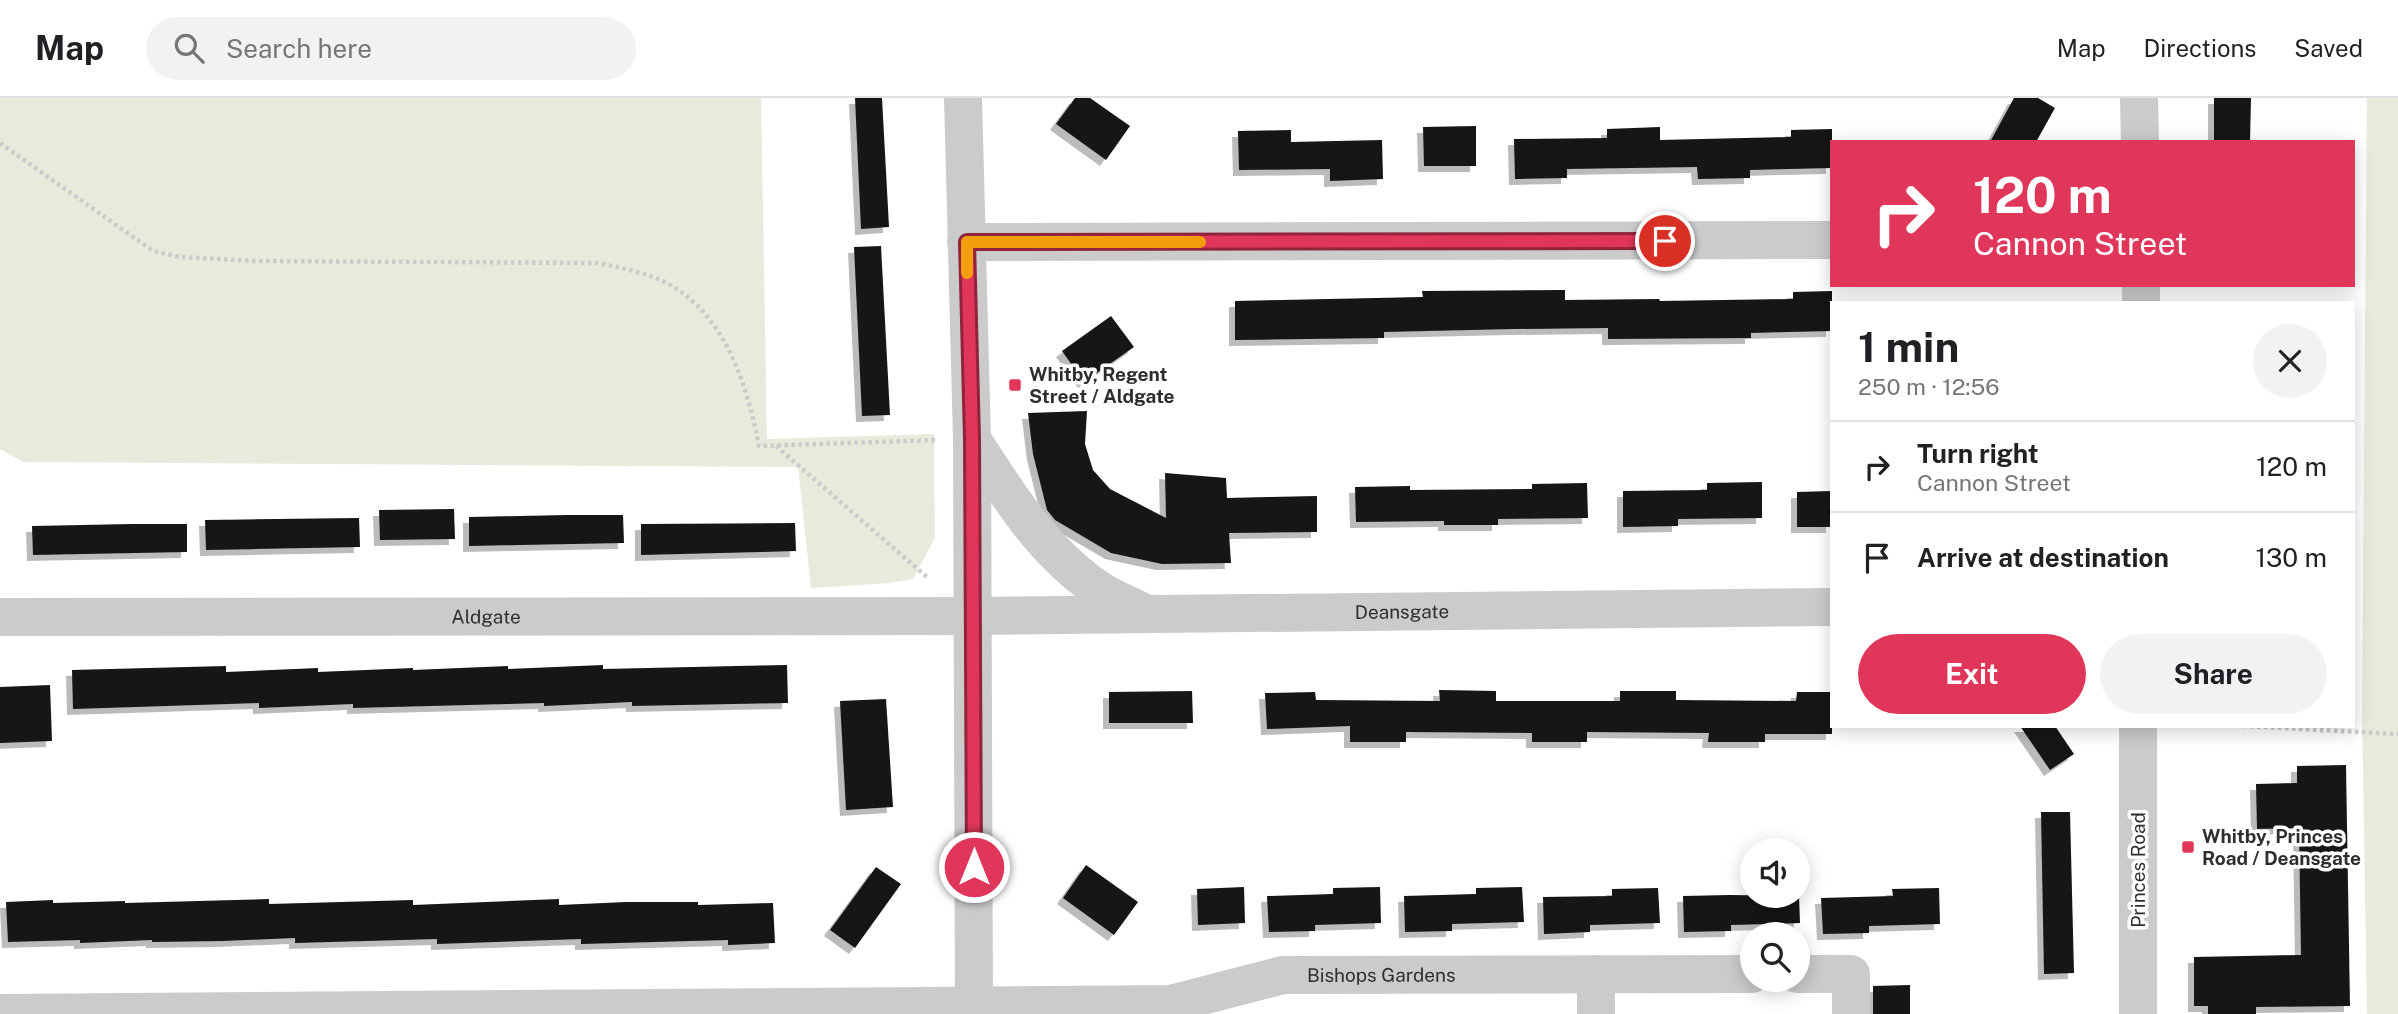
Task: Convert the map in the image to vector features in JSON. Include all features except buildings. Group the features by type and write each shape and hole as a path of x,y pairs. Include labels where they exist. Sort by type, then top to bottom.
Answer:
{"street":[{"path":"963,98 972,439 974,1010"},
{"path":"2139,98 2140,140"},
{"path":"967,242 1830,240"},
{"path":"972,439 1026,522 1057,557 1099,590 1148,615"},
{"name":"Deansgate","path":"972,617 1830,607"},
{"name":"Aldgate","path":"0,617 972,617"},
{"name":"Princes Road","path":"2138,728 2138,1014"},
{"path":"1596,1014 1597,974"},
{"name":"Bishops Gardens","path":"1,1013 1186,1009 1283,975 1740,974"},
{"path":"1810,974 1851,974 1851,1014"}],"path":[{"path":"0,143 121,231 153,251 180,257 257,261 598,263 658,279 693,300 718,331 744,386 759,446 972,439"},
{"path":"775,446 972,617"},
{"path":"2282,728 2398,734"}],"shaded area":[{"path":"0,98 761,98 767,439 934,434 935,538 913,579 811,588 798,467 23,462 0,449"},
{"path":"2367,98 2398,98 2398,1014 2367,1014 2362,708"}],"slow traffic":[{"path":"967,273 967,242 1200,242"}],"place":[{"name":"Whitby, Regent Street / Aldgate","path":"1015,385"},
{"name":"Whitby, Princes Road / Deansgate","path":"2188,847"}],"route":[{"path":"974,867 972,439 967,242 1665,241"}]}
